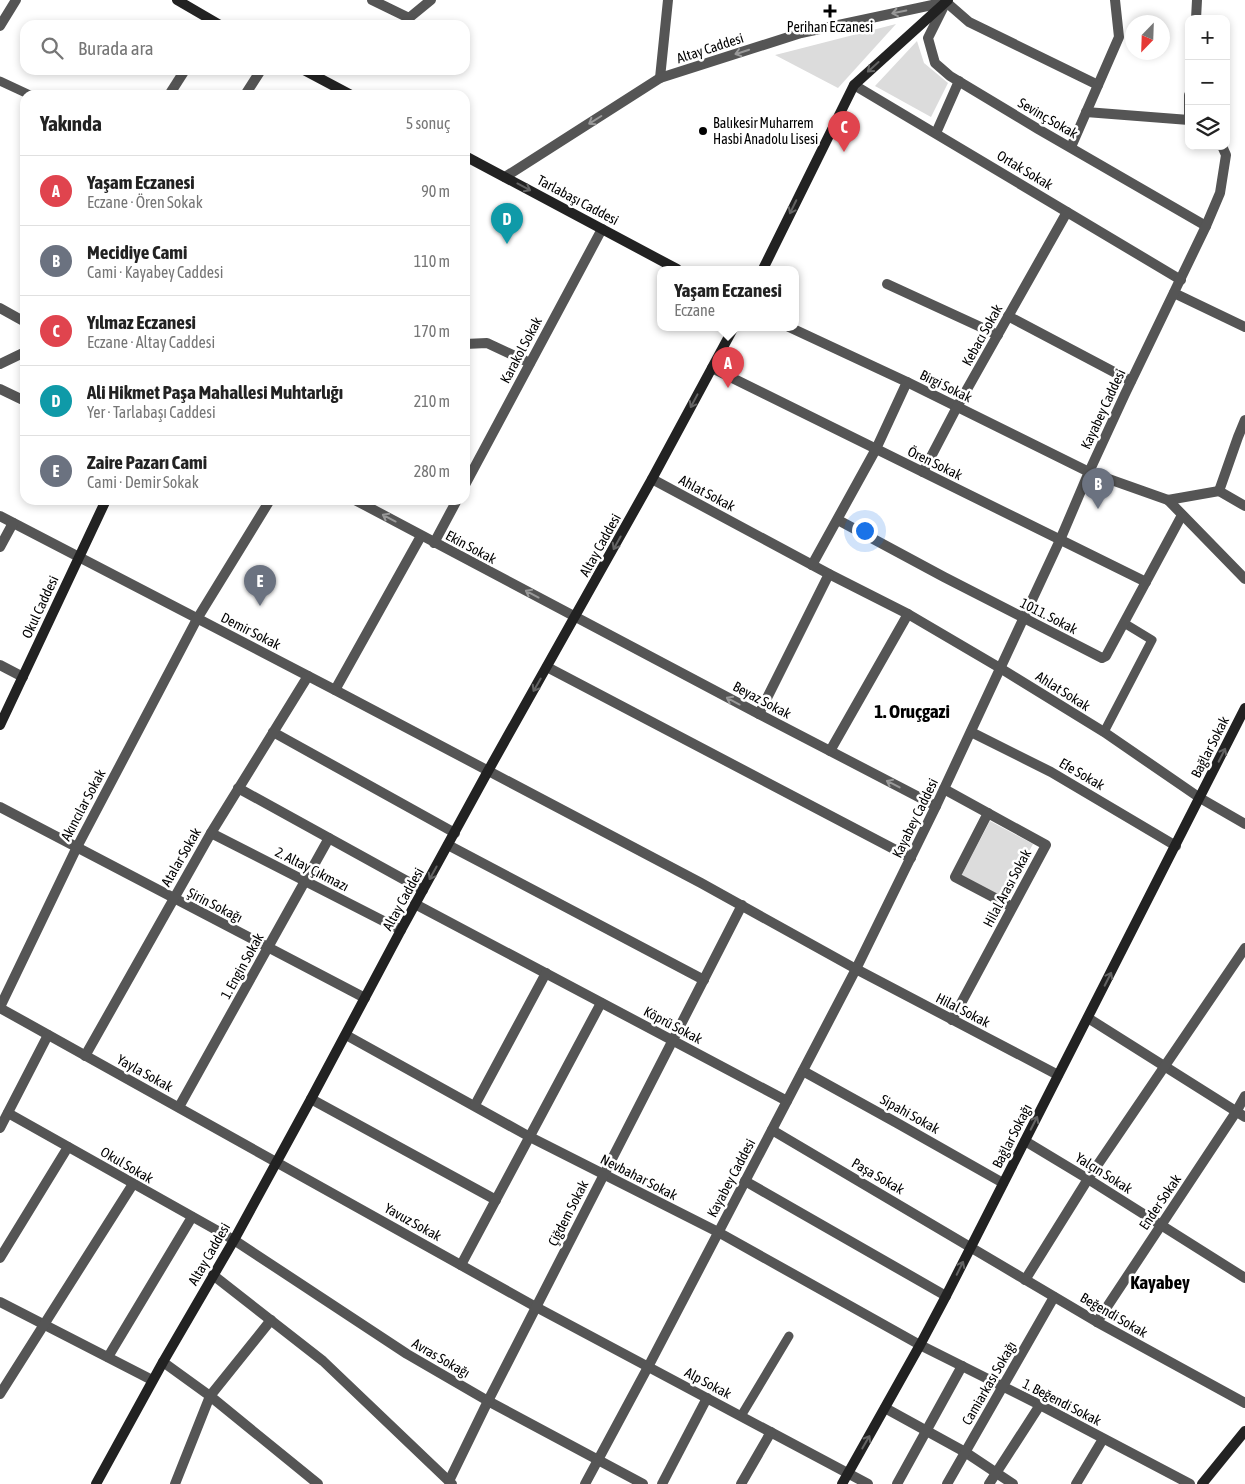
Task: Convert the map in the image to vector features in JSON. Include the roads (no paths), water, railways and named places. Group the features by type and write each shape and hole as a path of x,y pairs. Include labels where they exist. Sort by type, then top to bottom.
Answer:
{"main road":[{"path":"177,0 192,4 212,20"},
{"path":"764,266 854,85 947,1"},
{"path":"313,75 342,90"},
{"name":"Tarlabaşı Caddesi","path":"470,159 671,266"},
{"name":"Altay Caddesi","path":"96,1484 152,1380 234,1240 488,771 576,617 732,331"},
{"name":"Okul Caddesi","path":"0,725 104,505"},
{"name":"Bağlar Sokak","path":"1200,798 1245,710"},
{"name":"Bağlar Sokağı","path":"842,1484 920,1346 1200,798"},
{"path":"1202,1484 1245,1431"}],"street":[{"path":"0,26 16,0"},
{"path":"372,0 409,18 431,0"},
{"path":"660,78 668,0"},
{"path":"1071,147 1118,37 1115,0"},
{"path":"1196,0 1196,15"},
{"path":"947,1 969,22 1098,85"},
{"name":"Altay Caddesi","path":"505,177 660,78 801,33 947,1"},
{"name":"Sevinç Sokak","path":"947,1 928,38 935,63 958,81 1206,226"},
{"path":"172,90 182,75"},
{"path":"248,90 258,75"},
{"path":"936,133 958,81"},
{"name":"Ortak Sokak","path":"854,85 1181,280"},
{"path":"1086,112 1185,119"},
{"name":"Kayabey Caddesi","path":"585,1484 856,970 936,806 1024,619 1131,381 1206,226 1220,194 1226,155 1224,150"},
{"name":"Kebacı Sokak","path":"923,472 957,407 1067,212"},
{"name":"Karakol Sokak","path":"470,475 602,229"},
{"path":"888,284 998,335"},
{"path":"1174,294 1245,327"},
{"path":"0,308 20,318"},
{"path":"1008,316 1131,381"},
{"name":"Birgi Sokak","path":"798,331 907,382 1089,472 1168,500"},
{"path":"470,344 487,343 530,363"},
{"path":"0,364 20,354"},
{"name":"Ören Sokak","path":"712,368 1146,582"},
{"path":"812,565 876,449 907,382"},
{"path":"0,389 20,399"},
{"path":"1219,491 1245,420"},
{"name":"Ahlat Sokak","path":"652,479 908,614 1104,732 1200,798 1245,824"},
{"path":"1168,500 1219,491 1245,506"},
{"path":"1168,500 1245,579"},
{"name":"Akıncılar Sokak","path":"0,1008 76,847 197,619 267,505"},
{"name":"Ekin Sokak","path":"364,505 576,617"},
{"path":"434,543 454,505"},
{"name":"1011. Sokak","path":"838,520 1024,619 1102,658 1106,656 1182,515"},
{"name":"Demir Sokak","path":"0,516 335,690 742,906"},
{"path":"0,547 13,523"},
{"path":"335,690 421,536"},
{"path":"759,714 829,574"},
{"path":"830,751 908,614"},
{"name":"Beyaz Sokak","path":"576,617 936,806"},
{"path":"0,665 23,677"},
{"path":"547,667 911,858"},
{"name":"Atalar Sokak","path":"85,1056 211,833 308,676"},
{"path":"273,732 455,833"},
{"name":"Efe Sokak","path":"971,732 1051,772 1176,846"},
{"path":"238,788 424,890"},
{"name":"Hilal Arası Sokak","path":"944,789 1046,845 952,1020"},
{"name":"Şirin Sokağı","path":"0,807 365,998"},
{"path":"988,813 955,877 1012,907"},
{"name":"2. Altay Çıkmazı","path":"211,833 401,930"},
{"name":"1. Engin Sokak","path":"178,1107 330,838"},
{"path":"448,845 704,980"},
{"name":"Köprü Sokak","path":"416,904 787,1101"},
{"name":"Hilal Sokak","path":"742,906 856,970 1058,1075"},
{"name":"Çiğdem Sokak","path":"451,1483 488,1401 742,906"},
{"path":"1025,1280 1088,1179 1164,1066 1243,954"},
{"path":"475,1105 546,973"},
{"path":"461,1265 602,1003"},
{"name":"Yayla Sokak","path":"0,1008 276,1162"},
{"path":"1088,1018 1241,1114"},
{"name":"Nevbahar Sokak","path":"346,1034 530,1137 718,1232 920,1346"},
{"path":"0,1128 48,1035"},
{"name":"Sipahi Sokak","path":"803,1071 1003,1183"},
{"name":"Ender Sokak","path":"1097,1322 1162,1225 1241,1114 1245,1096"},
{"path":"311,1099 496,1200"},
{"name":"Okul Sokak","path":"8,1113 234,1240"},
{"name":"Paşa Sokak","path":"772,1130 971,1246"},
{"name":"Yalçın Sokak","path":"1025,1141 1245,1278"},
{"path":"0,1258 68,1147"},
{"name":"Yavuz Sokak","path":"276,1162 536,1307"},
{"path":"745,1180 946,1296"},
{"path":"0,1394 133,1184"},
{"path":"108,1357 192,1217"},
{"name":"Avras Sokağı","path":"234,1240 407,1354 488,1401 643,1484"},
{"name":"Beğendi Sokak","path":"971,1246 1097,1322 1245,1403"},
{"path":"213,1275 323,1361 451,1483"},
{"name":"Camiarkası Sokağı","path":"947,1484 1054,1296"},
{"path":"0,1302 152,1380"},
{"name":"Alp Sokak","path":"536,1307 868,1484"},
{"path":"175,1484 210,1396 271,1320"},
{"name":"1. Beğendi Sokak","path":"920,1346 1040,1405 1190,1484"},
{"path":"163,1362 210,1396 318,1484"},
{"path":"897,1484 962,1366"},
{"path":"662,1484 707,1398"},
{"path":"989,1484 1040,1405"},
{"path":"884,1408 965,1452 1013,1484"},
{"path":"741,1484 771,1432"},
{"path":"1076,1484 1103,1439"}],"lane":[{"path":"0,81 20,90"},
{"path":"1104,732 1152,640 1124,623"},
{"path":"741,1416 789,1336"}],"place":[{"name":"Perihan Eczanesi","path":"830,11"},
{"name":"Balıkesir Muharrem Hasbi Anadolu Lisesi","path":"703,131"},
{"name":"Yılmaz Eczanesi","path":"844,152"},
{"name":"Ali Hikmet Paşa Mahallesi Muhtarlığı","path":"507,244"},
{"name":"Yaşam Eczanesi","path":"728,388"},
{"name":"Mecidiye Cami","path":"1098,509"},
{"name":"Zaire Pazarı Cami","path":"260,606"}],"district":[{"name":"1. Oruçgazi","path":"912,711"},
{"name":"Kayabey","path":"1160,1282"}]}
